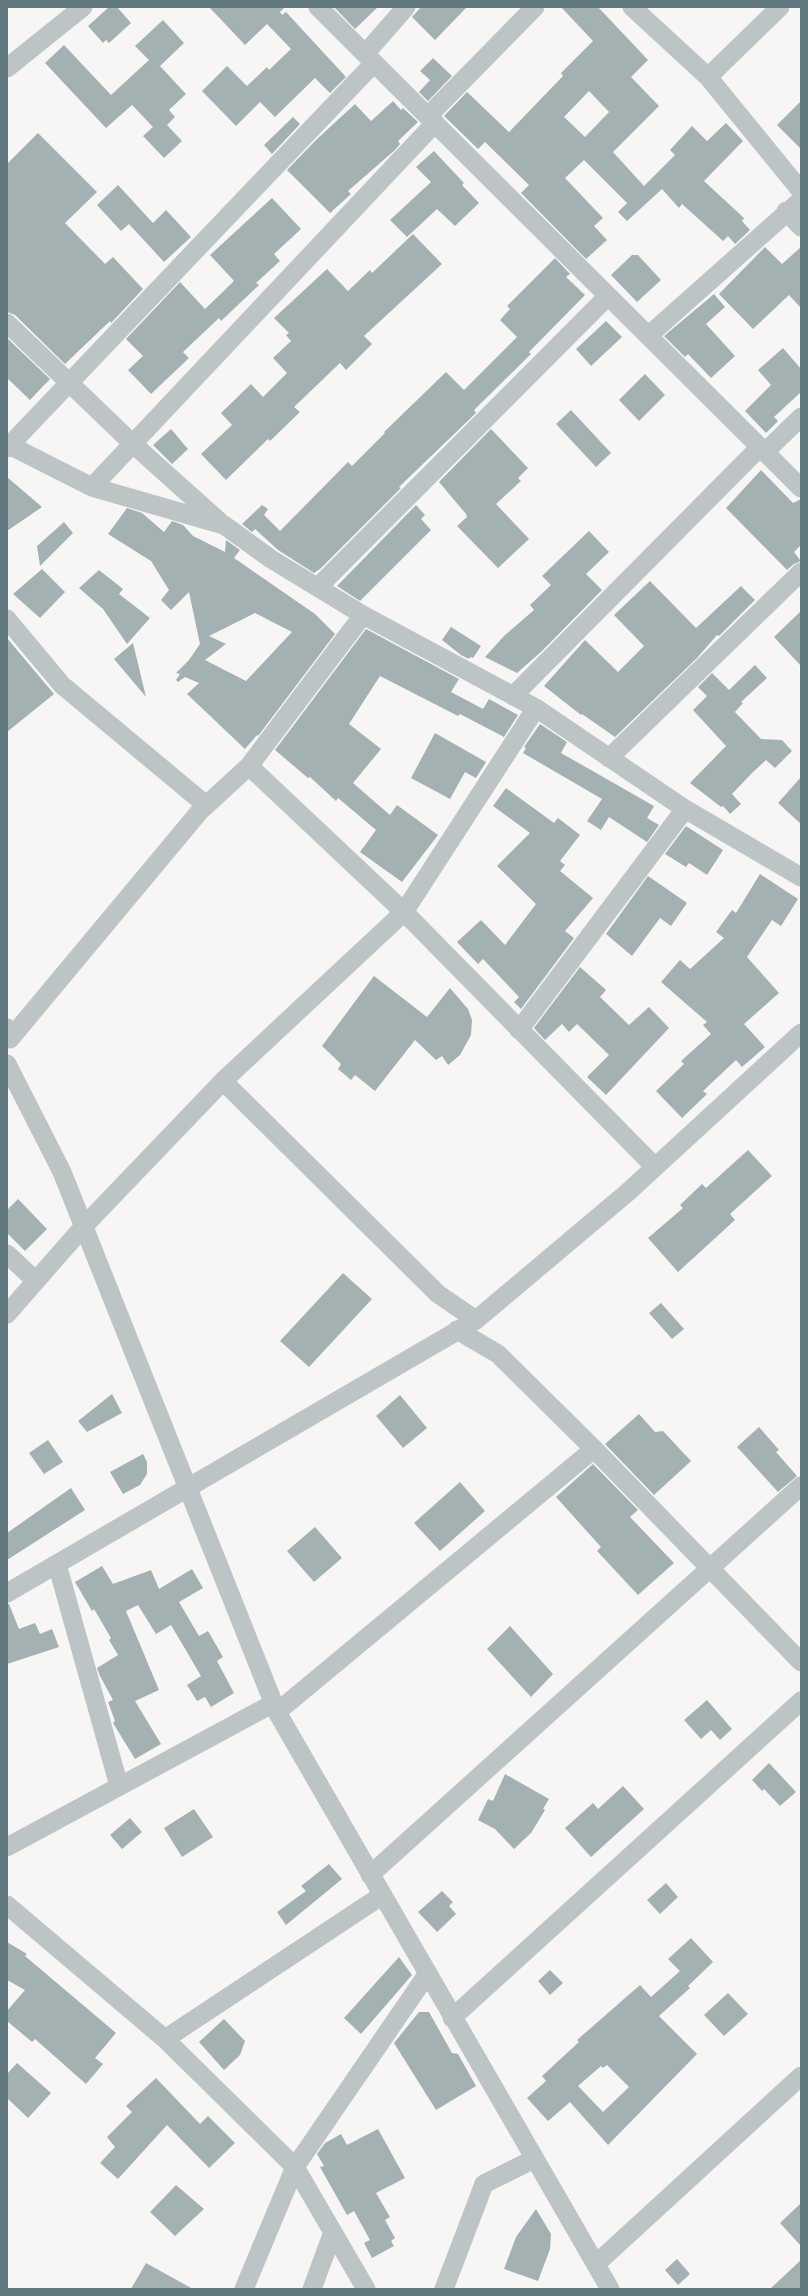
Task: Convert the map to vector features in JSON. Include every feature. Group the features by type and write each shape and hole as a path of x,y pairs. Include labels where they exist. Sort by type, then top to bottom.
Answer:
{"street":[{"path":"7,68 82,7"},
{"path":"318,7 801,488"},
{"path":"224,525 92,487 8,446 69,383 370,58 406,7"},
{"path":"92,487 535,7"},
{"path":"632,7 708,77 801,191"},
{"path":"708,77 780,7"},
{"path":"648,336 794,206 801,227"},
{"path":"318,588 608,296"},
{"path":"7,323 133,444 224,525 270,559 363,615 536,708 685,809 801,877"},
{"path":"513,696 762,449 801,417"},
{"path":"609,758 801,572"},
{"path":"8,1037 206,805 249,766 363,615"},
{"path":"7,619 62,685 206,805"},
{"path":"7,1314 84,1226 223,1081 404,912 536,708"},
{"path":"249,766 404,912 655,1167"},
{"path":"519,1030 685,809"},
{"path":"7,1593 476,1320 655,1167 801,1033"},
{"path":"7,1064 62,1172 275,1707 381,1896 428,1973 452,2018 610,2289"},
{"path":"223,1081 438,1294 476,1320"},
{"path":"7,1254 36,1281"},
{"path":"457,1330 498,1354 594,1449 801,1662"},
{"path":"7,1847 118,1786 275,1707 594,1449"},
{"path":"370,1875 801,1486"},
{"path":"57,1564 118,1786"},
{"path":"452,2018 801,1701"},
{"path":"165,2039 381,1896"},
{"path":"7,1905 165,2039 295,2167 366,2289"},
{"path":"244,2289 295,2167 428,1973"},
{"path":"596,2264 801,2076"},
{"path":"444,2289 484,2184 534,2159"},
{"path":"312,2289 332,2232"}],"building":[{"path":"109,7 117,7 131,23 109,43 106,40 103,43 88,26"},
{"path":"209,7 285,7 280,12 282,15 286,12 346,77 330,93 315,78 275,117 260,102 236,126 202,91 227,66 247,86 267,67 269,70 291,49 267,24 245,45"},
{"path":"334,7 378,7 355,29"},
{"path":"421,7 467,7 435,40 412,17"},
{"path":"561,7 598,7 648,60 631,77 659,106 613,152 644,186 675,155 670,150 692,126 707,141 726,123 743,141 704,181 744,218 742,221 750,230 735,244 728,236 723,241 682,204 679,208 662,189 627,221 618,212 627,203 584,160 565,178 603,218 594,226 607,240 586,259 521,193 529,185 485,142 478,149 444,116 467,92 509,132 563,76 561,73 593,41","holes":["589,91 609,112 585,137 564,117"]},
{"path":"163,20 184,43 160,66 186,94 169,110 175,117 167,125 182,141 164,158 143,136 153,127 132,105 106,128 45,63 64,45 111,95 149,60 135,46"},
{"path":"433,58 452,76 428,101 419,92 430,80 420,71"},
{"path":"393,101 401,110 403,108 418,122 398,141 400,144 395,150 348,191 351,194 330,213 287,170 316,140 355,104 371,121"},
{"path":"801,101 801,149 777,125"},
{"path":"293,117 300,124 272,154 264,145"},
{"path":"38,133 97,192 65,223 105,264 113,257 143,289 111,323 110,321 65,364 15,315 7,312 7,164"},
{"path":"434,151 464,183 462,185 479,203 455,226 437,209 407,237 390,220 431,182 416,167"},
{"path":"118,185 153,223 166,210 191,237 164,262 129,224 121,231 97,205"},
{"path":"272,198 301,229 274,254 280,261 256,283 259,285 221,321 219,318 183,352 189,358 151,394 128,370 143,356 126,339 180,282 205,309 234,281 210,255"},
{"path":"413,234 442,264 364,336 372,344 346,370 340,363 294,407 300,412 270,441 268,439 226,480 201,454 232,425 221,413 251,384 263,397 287,373 273,358 291,341 286,335 289,333 274,318 327,269 348,291 370,270 372,273"},
{"path":"765,247 782,264 801,247 801,308 789,295 753,329 719,294"},
{"path":"632,255 638,255 661,280 637,302 611,275"},
{"path":"555,258 570,274 566,277 585,295 529,352 531,354 474,410 476,413 399,487 401,488 320,569 314,573 278,550 255,529 252,532 242,524 262,505 268,509 264,515 280,531 348,462 352,466 385,433 384,432 446,372 464,390 517,337 500,320 510,309 507,306"},
{"path":"714,294 725,307 706,324 735,356 711,378 688,354 685,357 664,336"},
{"path":"606,321 622,337 591,366 576,349"},
{"path":"7,338 50,379 30,400 7,378"},
{"path":"783,348 801,369 801,392 774,417 778,421 766,433 745,411 771,385 758,370"},
{"path":"645,374 665,395 639,421 619,400"},
{"path":"571,410 611,453 596,467 556,424"},
{"path":"171,429 188,449 172,464 153,445"},
{"path":"491,429 528,468 518,478 521,481 496,504 529,539 498,568 457,526 467,517 466,514 439,482"},
{"path":"761,470 793,503 801,499 801,545 794,552 801,561 794,564 787,570 726,508"},
{"path":"7,477 42,507 7,531"},
{"path":"416,505 425,515 421,519 431,530 360,601 337,586"},
{"path":"127,508 142,513 164,532 172,521 183,525 193,536 225,552 226,540 240,550 234,558 315,614 335,634 258,736 257,735 245,749 187,694 199,683 185,677 178,682 176,680 180,674 176,673 189,660 200,644 189,592 171,610 161,600 169,590 151,561 108,534","holes":["255,613 292,632 246,681 205,660 226,644 209,636"]},
{"path":"64,522 73,533 40,566 37,546"},
{"path":"589,531 609,552 586,574 602,590 542,651 517,673 485,657 504,636 534,610 530,605 551,585 542,576"},
{"path":"42,569 65,592 40,618 13,594"},
{"path":"99,570 123,589 119,594 150,618 127,644 103,609 79,588"},
{"path":"650,581 696,628 741,586 755,600 719,636 717,635 697,658 615,737 582,714 581,715 544,686 585,640 618,672 644,646 614,615"},
{"path":"801,611 801,666 774,637"},
{"path":"451,627 481,646 473,658 470,657 469,659 461,655 442,640"},
{"path":"366,629 459,679 451,692 483,709 489,699 518,715 504,737 460,714 458,716 380,676 349,724 381,749 353,783 390,815 397,805 438,835 402,882 360,852 376,830 338,798 336,801 310,777 308,778 275,750"},
{"path":"7,638 54,694 7,732"},
{"path":"133,643 146,697 114,659"},
{"path":"755,665 767,678 741,702 743,703 735,712 761,739 782,740 792,751 775,768 766,760 752,773 732,794 741,804 730,814 723,806 721,807 690,783 726,746 693,710 707,696 698,687 712,673 729,690"},
{"path":"540,724 567,742 561,753 654,806 647,818 659,825 647,842 609,817 601,830 587,821 602,799 523,753 526,748 524,747"},
{"path":"435,733 486,762 476,778 465,772 450,799 411,778"},
{"path":"801,777 801,824 778,803"},
{"path":"506,788 554,823 558,818 580,835 560,861 565,865 560,871 593,898 565,931 574,938 521,1009 514,1002 519,997 483,959 478,964 457,942 481,920 505,945 536,904 497,866 530,833 493,806"},
{"path":"686,826 723,850 707,875 689,863 686,867 665,854"},
{"path":"760,874 798,899 781,926 772,920 747,957 779,993 744,1024 765,1047 742,1067 736,1060 703,1091 707,1094 682,1118 656,1091 684,1064 681,1061 711,1034 703,1025 707,1022 661,982 680,960 690,969 724,938 716,932 732,910 736,913"},
{"path":"648,876 687,903 671,926 660,918 632,956 606,934"},
{"path":"580,967 606,990 600,997 629,1025 649,1007 669,1028 606,1095 587,1077 609,1055 577,1024 569,1032 562,1024 545,1040 534,1028"},
{"path":"374,976 427,1017 450,988 468,1009 472,1020 471,1035 460,1055 448,1065 442,1056 436,1060 415,1040 375,1091 355,1075 351,1080 338,1069 341,1064 322,1046"},
{"path":"748,1150 772,1176 730,1214 735,1220 678,1272 648,1238 683,1208 680,1205 702,1184 706,1188"},
{"path":"18,1199 47,1229 25,1251 7,1233 7,1210"},
{"path":"343,1273 372,1299 309,1367 280,1341"},
{"path":"661,1303 684,1329 672,1339 649,1313"},
{"path":"112,1394 122,1413 87,1432 78,1421"},
{"path":"400,1395 427,1428 403,1448 376,1416"},
{"path":"639,1414 655,1432 663,1431 691,1461 654,1495 605,1444"},
{"path":"759,1427 779,1450 776,1452 797,1476 778,1492 737,1447"},
{"path":"48,1440 63,1462 44,1474 29,1453"},
{"path":"143,1454 147,1462 147,1474 140,1485 123,1494 110,1472"},
{"path":"593,1464 638,1510 630,1517 674,1563 638,1595 597,1551 601,1547 556,1497"},
{"path":"460,1482 485,1511 440,1551 414,1523"},
{"path":"71,1488 85,1510 7,1560 7,1533"},
{"path":"315,1527 342,1558 314,1582 287,1551"},
{"path":"102,1566 113,1584 151,1570 159,1589 192,1569 203,1588 179,1602 199,1636 208,1631 223,1657 217,1661 234,1693 211,1707 205,1697 197,1701 187,1685 201,1676 171,1625 156,1634 138,1605 126,1611 159,1690 135,1701 161,1744 135,1759 113,1723 115,1721 108,1702 113,1700 97,1668 118,1655 109,1640 111,1638 94,1609 92,1611 75,1582"},
{"path":"7,1604 9,1604 19,1629 35,1623 40,1634 52,1629 59,1647 7,1664"},
{"path":"510,1626 553,1674 531,1697 487,1649"},
{"path":"707,1700 732,1729 720,1740 711,1730 701,1739 684,1720"},
{"path":"769,1763 796,1792 780,1806 764,1789 762,1791 752,1780"},
{"path":"505,1774 549,1799 543,1809 545,1810 531,1833 514,1849 495,1829 478,1820 488,1799 493,1801"},
{"path":"623,1786 644,1809 591,1857 565,1828 593,1803 598,1809"},
{"path":"194,1809 213,1837 182,1857 164,1828"},
{"path":"130,1818 142,1832 122,1849 110,1835"},
{"path":"329,1864 342,1879 286,1925 277,1912 306,1891 301,1886"},
{"path":"666,1883 678,1897 660,1914 647,1900"},
{"path":"442,1891 453,1902 449,1906 456,1914 437,1932 418,1912"},
{"path":"691,1938 713,1962 688,1986 690,1988 659,2016 697,2054 608,2145 570,2102 548,2121 527,2098 546,2081 542,2076 579,2042 577,2040 640,1985 651,1997 680,1971 668,1959","holes":["607,2065 629,2087 603,2112 578,2086 601,2066 603,2068"]},
{"path":"7,1942 27,1954 25,1956 116,2033 95,2058 103,2064 86,2084 35,2039 32,2042 7,2021 7,2011 25,1990 7,1980"},
{"path":"399,1957 412,1975 361,2034 344,2018"},
{"path":"550,1970 563,1983 550,1995 538,1981"},
{"path":"728,1993 748,2014 724,2036 704,2015"},
{"path":"419,2012 429,2012 452,2053 458,2054 476,2086 436,2110 394,2043"},
{"path":"224,2019 245,2041 240,2055 224,2070 199,2042"},
{"path":"17,2063 51,2093 28,2118 7,2098 7,2074"},
{"path":"156,2078 200,2124 208,2116 235,2143 209,2168 167,2125 118,2179 100,2163 115,2147 107,2137 132,2112 126,2106"},
{"path":"378,2129 405,2178 376,2193 390,2217 385,2220 395,2238 391,2241 394,2246 372,2258 364,2243 370,2240 354,2211 347,2215 320,2167 324,2166 317,2154 325,2143 341,2134 347,2145"},
{"path":"176,2185 204,2209 175,2236 150,2212"},
{"path":"801,2203 801,2246 780,2223"},
{"path":"536,2209 551,2234 550,2249 538,2281 504,2269 516,2237"},
{"path":"677,2259 690,2274 678,2285 665,2270"},
{"path":"801,2260 801,2289 770,2289"},
{"path":"146,2263 193,2289 131,2289"}]}
